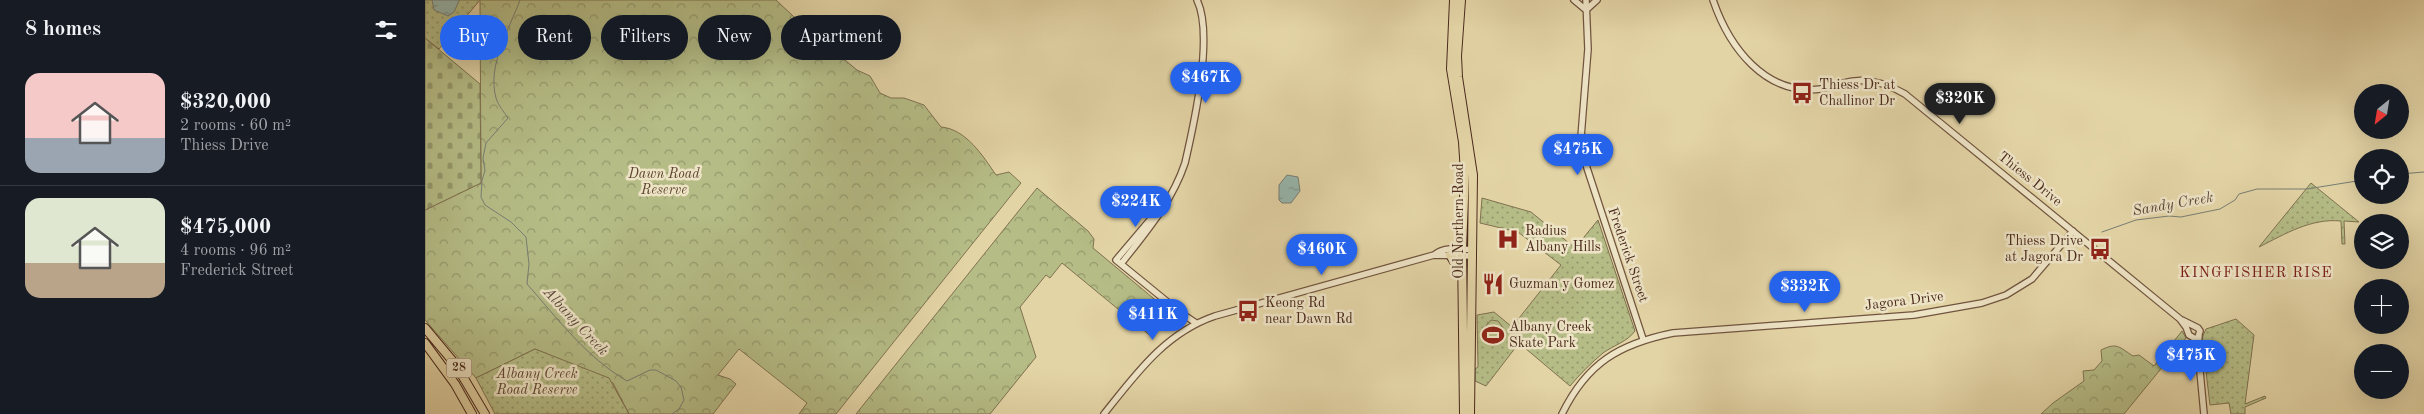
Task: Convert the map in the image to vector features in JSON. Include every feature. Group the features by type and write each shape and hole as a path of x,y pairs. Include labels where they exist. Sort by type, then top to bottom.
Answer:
{"main road":[{"name":"Old Northern Road","path":"1454,0 1451,69 1463,142 1465,173 1462,252 1464,414"},
{"name":"Old Northern Road","path":"1461,0 1457,67 1473,167 1470,414"},
{"path":"1450,255 1462,275"},
{"name":"28","path":"425,328 456,365 485,414"},
{"name":"28","path":"425,343 455,384 472,414"}],"street":[{"path":"1197,0 1202,10 1204,31 1203,59 1185,164 1158,217 1119,262 1183,314 1197,323"},
{"path":"1574,0 1587,10 1597,0"},
{"name":"Frederick Street","path":"1586,0 1588,48 1581,137 1583,150 1597,201 1643,339"},
{"name":"Thiess Drive","path":"1712,2 1743,56 1766,77 1783,85 1801,89 1824,88 1842,83 1863,81 1882,84 1899,91 2180,319"},
{"name":"Jagora Drive","path":"1562,414 1580,384 1600,364 1613,354 1643,339 1673,333 1914,315 1982,303 2006,295 2032,279 2073,231"},
{"path":"1104,414 1165,343 1197,323 1215,316 1435,255 1442,251 1472,253"},
{"path":"1435,255 1450,255 1462,252"},
{"path":"1183,314 1188,328"},
{"path":"2180,319 2200,329 2197,337 2204,414"},
{"path":"2180,319 2189,335 2197,337"},
{"path":"2188,331 2194,326"}],"green space":[{"path":"425,0 480,0 467,15 440,15 439,49 425,38"},
{"name":"Dawn Road Reserve","path":"480,0 776,0 792,15 781,15 781,60 845,60 857,70 870,76 880,93 891,98 904,98 924,105 941,127 950,129 966,138 996,175 1009,172 1021,183 836,414 799,414 807,403 739,349 718,375 730,379 736,384 713,414 629,414 613,383 535,349 476,378 425,320 425,210 481,183 480,60 508,60 508,15 480,15"},
{"path":"425,38 440,51 440,60 451,60 480,84 481,183 425,210"},
{"path":"2311,183 2354,218 2354,222 2344,221 2345,244 2342,244 2341,221 2330,221 2309,224 2288,232 2259,247"},
{"path":"1037,188 1088,231 1094,239 1093,248 1171,313 1152,337 1062,263 1050,278 1046,275 1020,307 1036,357 990,414 856,414"},
{"path":"1482,198 1531,212 1575,248 1598,220 1635,331 1624,341 1603,353 1570,386 1519,343 1486,386 1475,381 1475,369 1478,367 1477,315 1494,312 1512,327 1561,265 1518,232 1480,223"},
{"path":"2236,319 2254,335 2245,404 2265,396 2266,398 2245,407 2245,414 2231,414 2229,403 2210,405 2202,338 2206,329"},
{"name":"Albany Creek Skate Park","path":"1491,320 1498,321 1502,326 1495,345 1488,344 1486,326"},
{"path":"2182,331 2186,338 2124,414 2041,414 2084,381 2083,371 2094,370 2102,361 2101,350 2111,346 2118,347 2133,356 2139,355 2154,366"},
{"name":"Albany Creek Road Reserve","path":"535,349 609,378 629,414 495,414 476,378"}],"water":[{"path":"432,0 459,0 454,12 450,15 434,10"},
{"path":"1287,175 1298,177 1300,191 1291,203 1282,203 1279,200 1279,185"}],"waterway":[{"name":"Albany Creek","path":"520,0 501,48 494,73 496,98 508,118 486,143 483,158 485,171 482,180 481,197 485,205 511,222 526,237 529,264 527,284 561,324 598,361 627,381 650,370 656,370 676,381 681,387 684,400 679,409 672,414"},
{"name":"Sandy Creek","path":"2409,173 2424,172"},
{"name":"Sandy Creek","path":"2102,232 2136,220 2169,216 2181,217 2220,209 2235,200 2239,194 2257,189 2307,189 2354,181"}],"place":[{"name":"Thiess Dr at Challinor Dr","path":"1802,93"},
{"name":"Radius Albany Hills","path":"1508,239"},
{"name":"Thiess Drive at Jagora Dr","path":"2100,249"},
{"name":"Guzman y Gomez","path":"1493,284"},
{"name":"Keong Rd near Dawn Rd","path":"1248,311"},
{"name":"Albany Creek Skate Park","path":"1493,335"}],"district":[{"name":"KINGFISHER RISE","path":"2256,273"}]}
